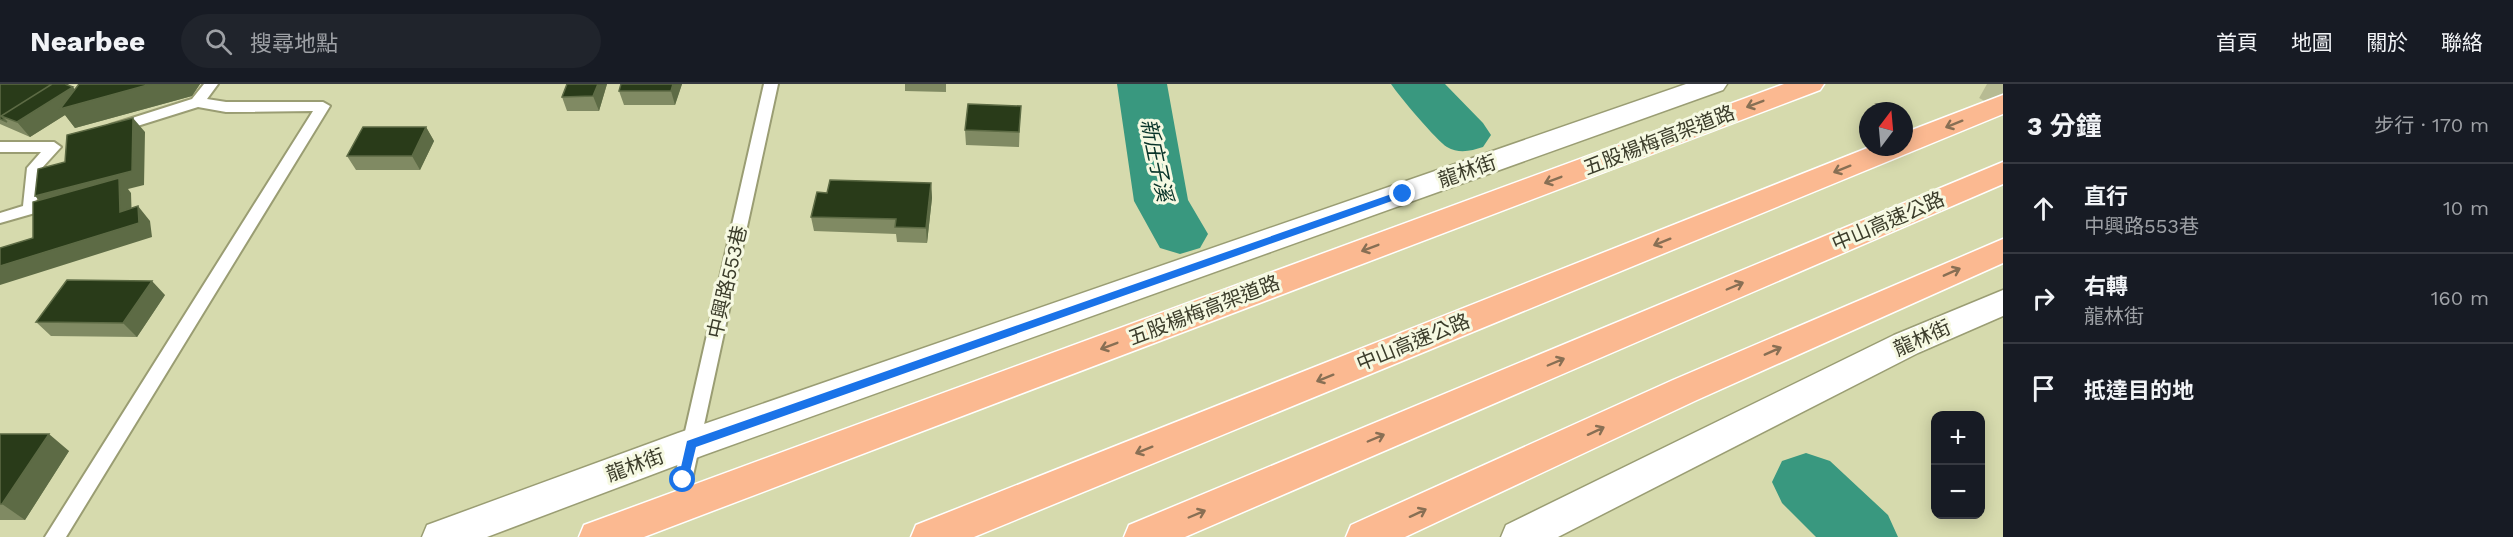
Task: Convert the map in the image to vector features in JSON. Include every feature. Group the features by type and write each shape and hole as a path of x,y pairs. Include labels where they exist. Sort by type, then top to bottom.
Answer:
{"highway":[{"name":"五股楊梅高架道路","path":"598,537 1810,84"},
{"path":"1913,140 2003,104"},
{"name":"中山高速公路","path":"930,537 1875,156"},
{"name":"中山高速公路","path":"1143,537 2003,172"},
{"path":"1365,537 1696,385 2003,250"}],"street":[{"name":"龍林街","path":"441,537 691,444 1713,84"},
{"name":"龍林街","path":"1520,537 1906,344 2003,302"}],"lane":[{"path":"197,102 211,84"},
{"name":"中興路553巷","path":"683,480 771,84"},
{"path":"55,537 323,106 226,107 197,102 98,134"},
{"path":"0,147 60,146 34,168 30,209 0,218"}],"building":[{"path":"0,84 52,84 1,116 7,122 0,119"},
{"path":"52,84 65,84 73,87 17,122 1,116"},
{"path":"79,84 151,84 60,109"},
{"path":"567,84 598,84 593,96 562,97"},
{"path":"621,84 673,84 671,91 619,91"},
{"path":"968,104 1021,106 1019,132 965,130"},
{"path":"133,118 132,171 35,196 38,169 65,162 67,135"},
{"path":"363,127 426,127 412,156 347,156"},
{"path":"119,178 120,212 138,206 139,223 0,266 0,248 33,238 33,202"},
{"path":"830,180 931,183 926,228 895,227 896,219 811,217 817,192 827,193"},
{"path":"67,280 152,281 123,323 36,322"},
{"path":"0,434 49,434 2,504 0,504"}],"waterway":[{"name":"新庄子溪","path":"1142,84 1161,201 1180,234"},
{"path":"1416,84 1465,135"},
{"path":"1806,482 1863,537"}],"tunnel":[{"path":"1987,84 2003,93"}],"route":[{"path":"683,480 691,444 1403,194"}]}
